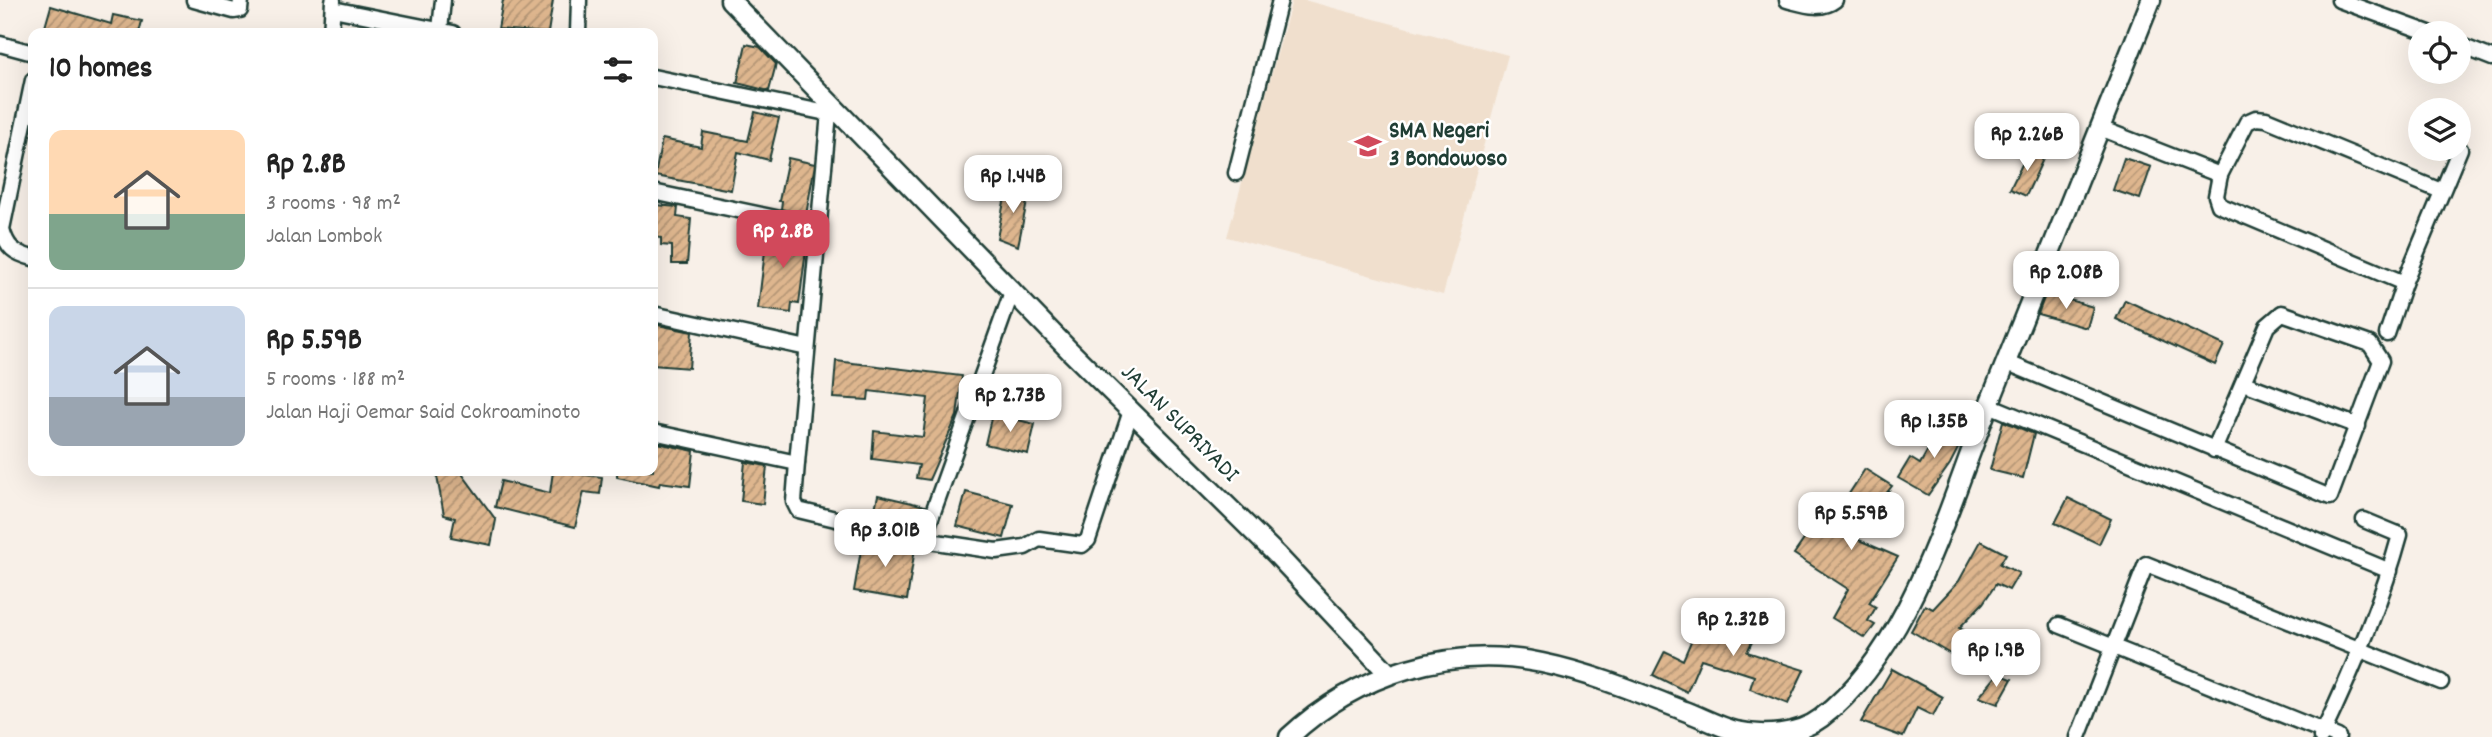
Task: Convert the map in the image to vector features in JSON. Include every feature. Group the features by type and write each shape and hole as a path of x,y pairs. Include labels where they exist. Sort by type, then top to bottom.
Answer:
{"street":[{"path":"194,0 234,11 240,9 241,0"},
{"path":"443,0 446,28"},
{"path":"578,28 579,0"},
{"path":"1236,173 1280,0"},
{"path":"1787,0 1828,6 1835,0"},
{"path":"1289,737 1313,715 1388,673 1434,662 1490,658 1542,663 1629,689 1736,731 1796,731 1820,719 1844,696 1899,621 1924,574 2151,0"},
{"path":"2339,0 2408,25"},
{"name":"JALAN SUPRIYADI","path":"736,3 834,115 1013,289 1131,411 1277,555 1388,673"},
{"path":"331,28 333,5 430,28"},
{"path":"0,44 28,52"},
{"path":"2471,50 2492,58"},
{"path":"658,78 834,115 818,228 807,348 794,502 798,510 923,540 996,551 1025,547 1036,539 1085,543 1131,411"},
{"path":"28,107 2,229 6,245 18,254 28,257"},
{"path":"2404,283 2219,205 2216,196 2220,175 2247,122 2256,118 2266,119 2441,191"},
{"path":"2100,128 2220,175"},
{"path":"18,160 28,162"},
{"path":"2387,334 2404,283 2455,161"},
{"path":"658,193 818,228"},
{"path":"923,540 1013,289"},
{"path":"2008,363 2214,450 2330,497 2381,360 2370,344 2282,313 2274,317 2267,326 2214,450"},
{"path":"658,315 807,348"},
{"path":"2244,383 2358,426"},
{"path":"1989,405 2390,571"},
{"path":"658,433 797,463"},
{"path":"2323,734 2360,651 2390,571 2400,535 2364,520"},
{"path":"2078,737 2146,564 2441,682"},
{"path":"2059,625 2323,734 2338,737"}],"shaded area":[{"name":"SMA Negeri 3 Bondowoso","path":"1292,0 1304,0 1508,55 1443,295 1227,237"}],"building":[{"path":"503,0 553,0 549,28 498,28"},
{"path":"51,6 111,24 113,15 142,21 140,28 45,27"},
{"path":"746,44 760,47 776,64 769,91 737,83"},
{"path":"755,112 779,118 769,160 738,152 731,190 658,177 662,139 701,147 703,132 748,141"},
{"path":"2029,150 2044,157 2026,196 2010,189"},
{"path":"788,158 815,164 806,215 781,209 782,201 779,201"},
{"path":"2124,158 2151,167 2140,199 2113,190"},
{"path":"1007,186 1029,192 1018,246 997,238"},
{"path":"658,205 678,207 677,217 691,219 687,264 672,264 672,246 661,245 661,238 658,238"},
{"path":"768,226 808,235 799,304 792,303 791,313 758,309"},
{"path":"2046,293 2093,307 2087,328 2038,314"},
{"path":"2125,300 2224,345 2215,365 2116,319"},
{"path":"658,325 692,332 689,368 658,365"},
{"path":"836,361 962,376 957,416 929,480 916,478 919,465 872,459 874,431 923,437 928,398 869,391 868,400 833,398"},
{"path":"992,414 1035,424 1028,454 985,444"},
{"path":"1944,421 1966,433 1950,464 1928,495 1898,478 1910,458 1920,464"},
{"path":"2003,421 2034,434 2023,478 1990,470"},
{"path":"658,443 694,451 690,486 660,482 659,486 617,477 658,476"},
{"path":"745,462 767,466 763,504 741,501"},
{"path":"1865,469 1892,486 1852,537 1898,557 1869,603 1876,607 1868,621 1875,625 1865,638 1832,618 1848,589 1794,554 1821,515 1823,517 1840,496 1845,500"},
{"path":"437,476 464,476 496,520 491,545 451,537 455,518 444,515"},
{"path":"552,476 602,477 600,494 584,492 575,527 495,507 501,481 550,493"},
{"path":"966,492 1013,504 1004,538 957,526"},
{"path":"878,495 925,506 917,529 873,518"},
{"path":"2068,498 2111,519 2099,544 2055,523"},
{"path":"869,537 915,548 907,600 854,591 863,538"},
{"path":"1981,541 2006,554 2000,564 2019,573 2009,590 1996,584 1983,603 1959,628 1971,634 1957,658 1911,631 1925,605 1933,609 1959,581"},
{"path":"1733,602 1764,618 1747,652 1804,670 1788,704 1750,689 1754,676 1701,659 1687,692 1653,675 1665,651 1683,660 1695,632 1713,640"},
{"path":"1892,669 1943,697 1933,716 1917,708 1903,737 1861,722"},
{"path":"1998,674 2012,679 1998,704 1979,697"}],"place":[{"name":"SMA Negeri 3 Bondowoso","path":"1368,146"}]}
